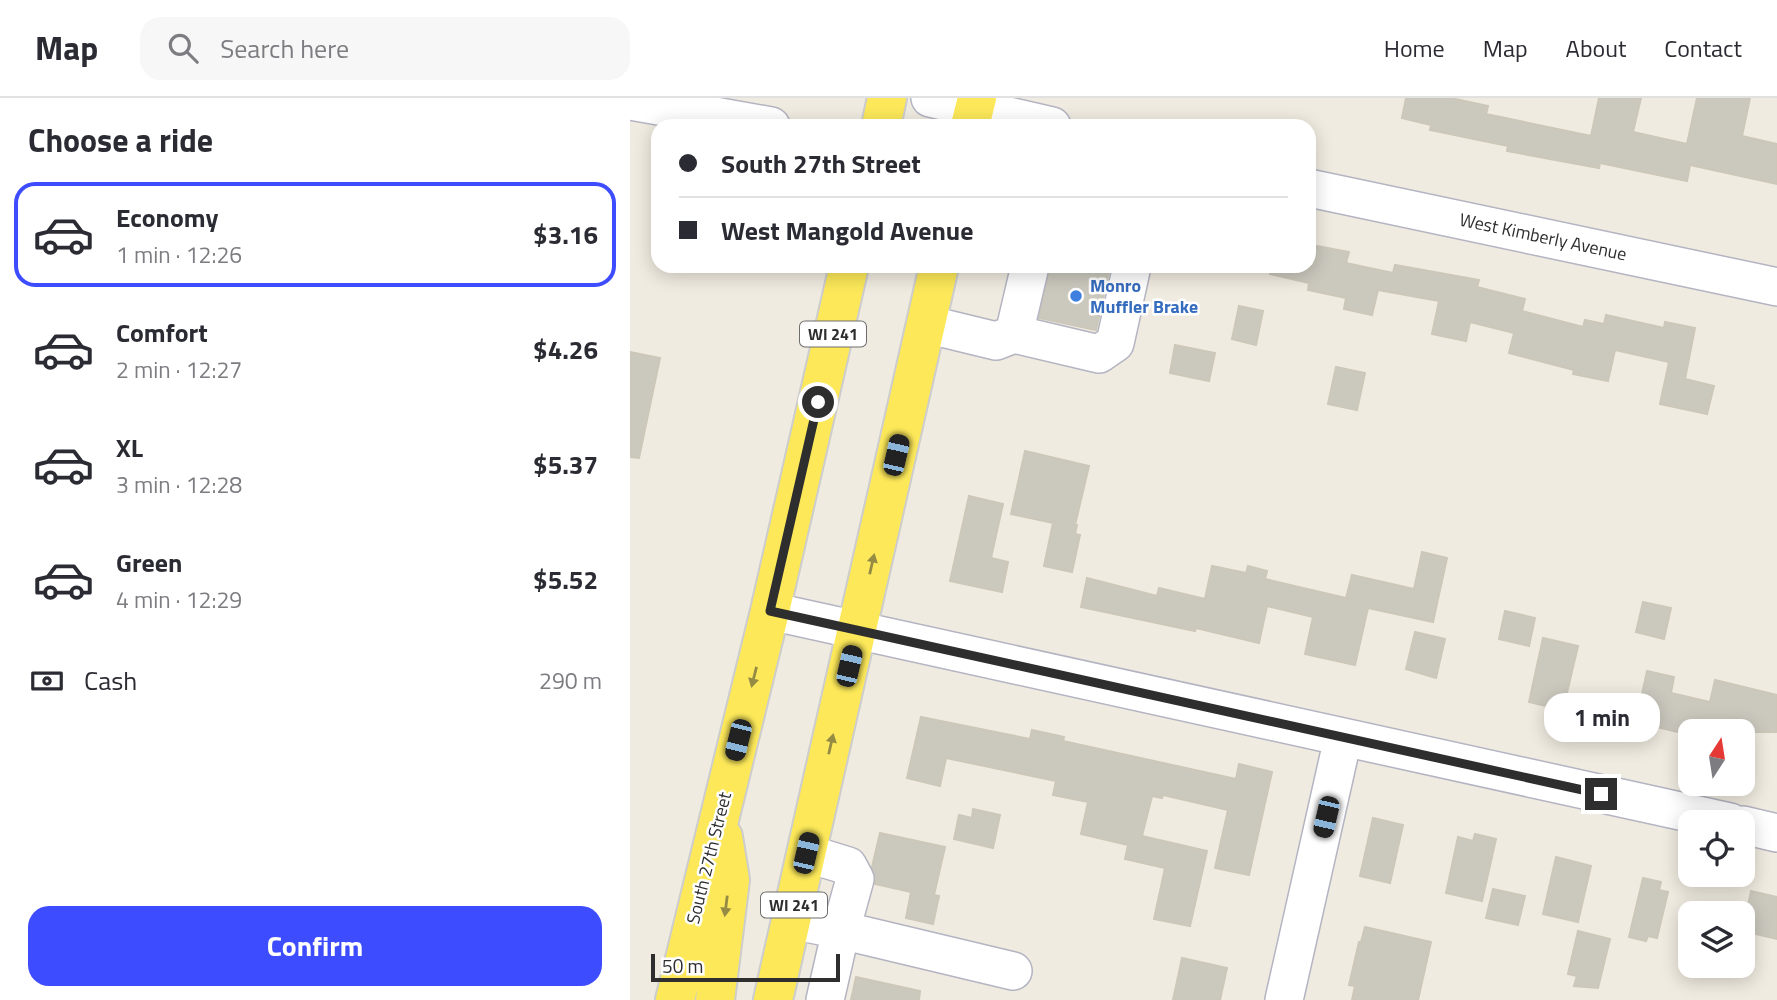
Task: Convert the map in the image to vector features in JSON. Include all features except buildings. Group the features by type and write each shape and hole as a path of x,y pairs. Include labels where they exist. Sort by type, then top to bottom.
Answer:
{"main road":[{"path":"882,119 887,98"},
{"name":"South 27th Street","path":"675,1000 770,611 847,273"},
{"name":"WI 241","path":"773,1000 937,273"},
{"path":"715,1000 730,880 720,814"},
{"path":"653,1000 700,893"}],"street":[{"path":"930,98 974,111 1016,119"},
{"path":"630,101 732,119"},
{"name":"West Kimberly Avenue","path":"1316,189 1777,286"},
{"path":"1014,334 1028,273"},
{"path":"926,324 996,341 1014,334 1099,354 1115,343 1130,273"},
{"path":"770,611 1678,811"},
{"path":"1284,1000 1343,738"},
{"path":"1755,828 1777,833"},
{"path":"782,958 829,984 855,879 848,866 806,853"},
{"path":"791,920 1013,971"}],"place":[{"name":"Monro Muffler Brake","path":"1076,296"}],"route":[{"path":"818,402 770,611 1601,794"}]}
